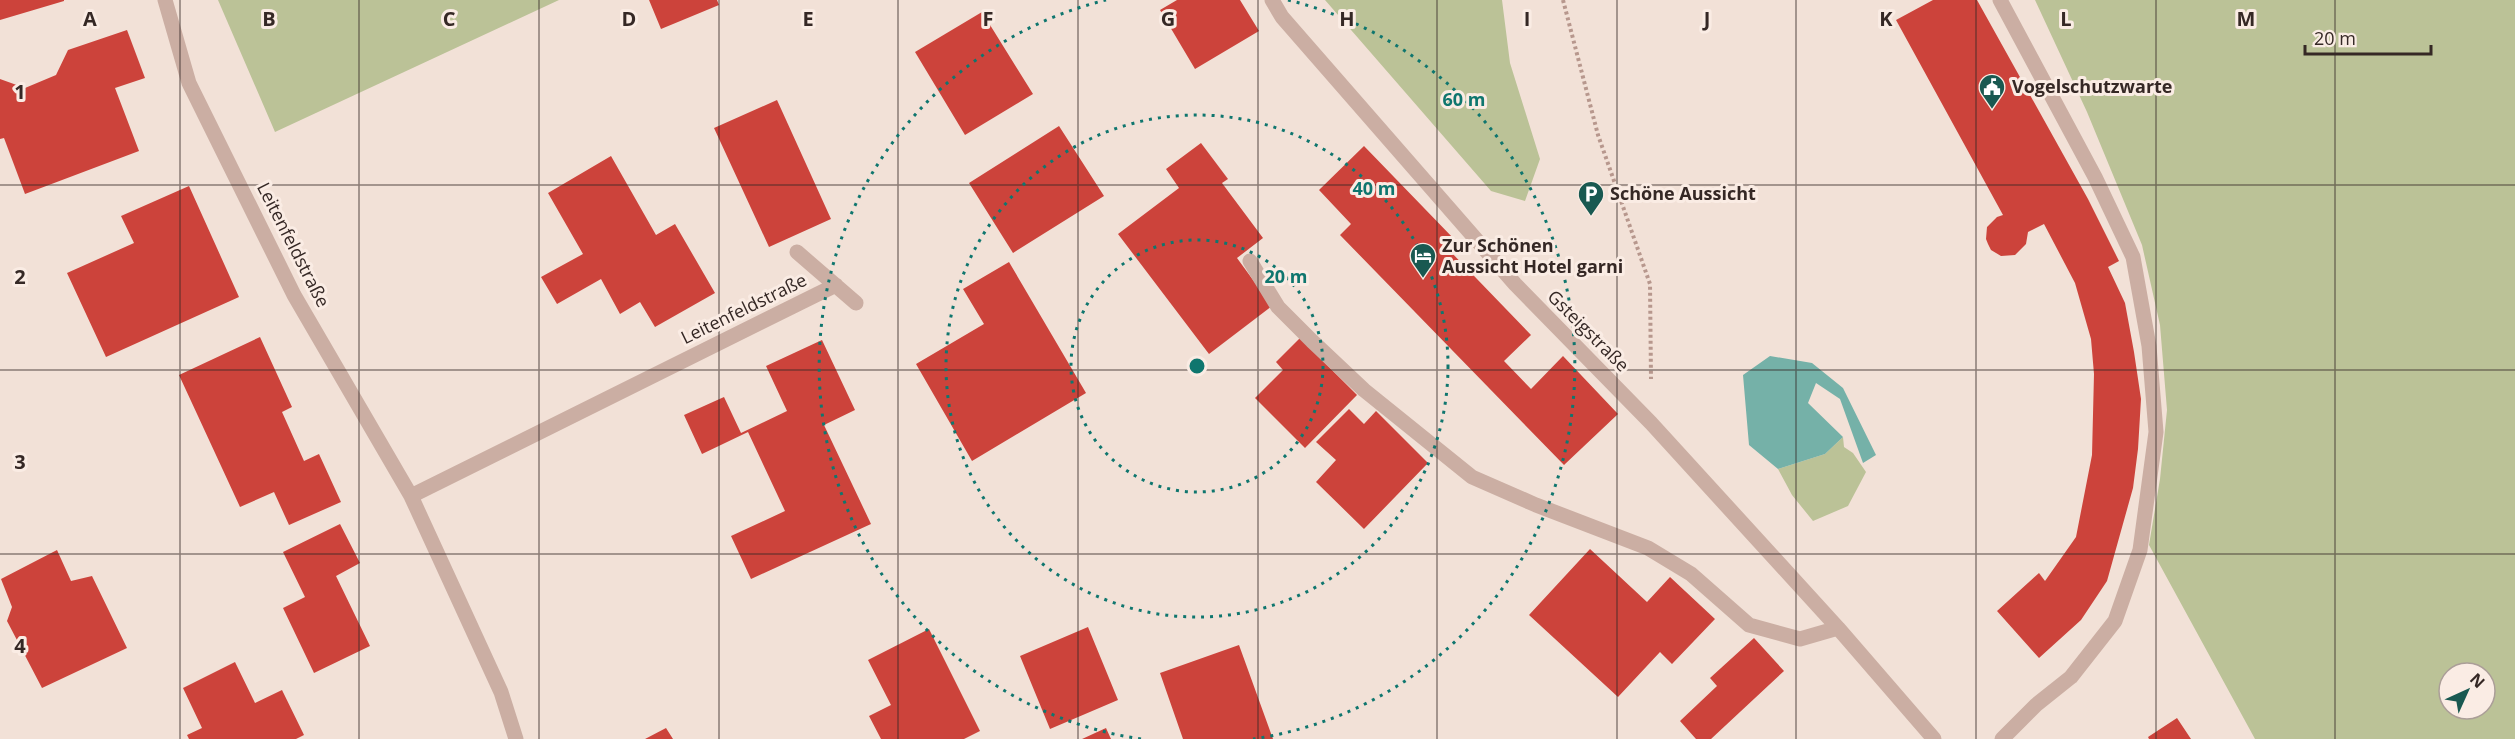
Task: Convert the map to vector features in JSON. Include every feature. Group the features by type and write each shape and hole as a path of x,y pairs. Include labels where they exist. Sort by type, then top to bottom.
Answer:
{"street":[{"name":"Leitenfeldstraße","path":"165,0 189,82 294,295 411,496 501,692 516,739"},
{"name":"Gsteigstraße","path":"1272,0 1282,16 1515,284 1651,423 1838,628 1934,739"},
{"path":"2000,0 2095,177 2133,258 2149,346 2156,432 2140,550 2115,621 2071,677 2036,705 2002,739"},
{"path":"796,252 856,303"},
{"path":"1250,261 1278,307 1364,390 1472,477 1536,506 1647,548 1691,574 1749,625 1800,639 1838,628"},
{"name":"Leitenfeldstraße","path":"411,496 836,285"}],"path":[{"path":"1563,0 1598,135 1650,284 1651,423"}],"green space":[{"path":"218,0 559,0 275,132"},
{"path":"1325,0 1502,0 1510,63 1540,159 1525,201 1491,191"},
{"path":"2035,0 2515,0 2515,739 2255,739 2149,545 2160,479 2167,410 2160,325 2142,245 2087,112"},
{"path":"1843,437 1844,447 1853,453 1866,472 1848,506 1813,521 1792,495 1778,469 1825,454"}],"water":[{"path":"1770,356 1812,363 1843,388 1876,455 1863,463 1840,399 1816,383 1808,403 1843,437 1825,454 1778,469 1749,445 1743,375"}],"building":[{"path":"0,0 64,0 64,1 0,20"},
{"path":"649,0 717,0 719,5 661,29"},
{"path":"1177,0 1240,0 1259,31 1195,69 1160,10"},
{"path":"1933,0 1977,0 2088,199 2119,261 2108,267 2125,303 2134,352 2141,399 2138,449 2133,488 2107,581 2081,620 2039,658 1997,611 2039,573 2045,581 2076,537 2092,455 2094,374 2091,339 2075,283 2044,224 2028,232 2026,244 2015,255 2001,256 1991,250 1988,244 1987,227 1997,217 2003,215 1896,20"},
{"path":"982,12 1033,94 965,135 915,52"},
{"path":"127,30 145,78 115,88 139,151 25,194 4,138 0,139 0,79 25,88 56,75 68,50"},
{"path":"777,100 831,219 769,247 714,128"},
{"path":"1059,126 1104,196 1013,253 969,183"},
{"path":"1201,143 1228,179 1222,183 1263,238 1237,258 1272,306 1209,354 1118,234 1179,188 1166,169"},
{"path":"1364,146 1454,239 1449,250 1531,335 1504,361 1531,389 1563,356 1618,414 1564,465 1340,235 1351,224 1319,190"},
{"path":"611,156 656,235 675,224 715,293 655,327 640,302 620,314 601,279 557,304 541,277 583,254 548,193"},
{"path":"189,186 239,297 106,357 67,273 134,243 121,216"},
{"path":"1009,262 1086,393 972,461 916,364 984,324 963,289"},
{"path":"260,337 292,407 282,412 304,461 319,454 341,502 289,525 274,492 240,507 179,375"},
{"path":"1300,338 1357,395 1305,448 1255,398 1283,370 1276,362"},
{"path":"822,340 855,410 824,425 871,524 751,579 731,536 785,511 748,432 702,454 684,415 724,397 741,433 787,411 766,366"},
{"path":"1349,409 1364,424 1376,411 1428,463 1364,529 1316,482 1336,460 1316,442"},
{"path":"340,524 360,563 336,576 370,646 314,673 283,608 305,597 283,552"},
{"path":"1590,549 1647,602 1670,577 1715,619 1672,664 1660,652 1618,697 1529,615"},
{"path":"57,550 71,581 92,576 127,648 42,688 7,621 12,607 1,579"},
{"path":"1088,627 1118,700 1050,729 1020,656"},
{"path":"929,629 980,731 964,739 881,739 869,716 891,705 868,660"},
{"path":"1754,638 1784,671 1711,739 1696,739 1680,721 1717,686 1710,678"},
{"path":"1239,645 1273,739 1183,739 1160,673"},
{"path":"235,662 255,703 282,690 304,735 296,739 189,739 187,735 202,728 183,688"},
{"path":"2177,718 2191,739 2149,739 2148,737"},
{"path":"666,728 673,739 645,739"},
{"path":"1106,728 1111,739 1082,739"}],"place":[{"name":"Vogelschutzwarte","path":"1992,110"},
{"name":"Schöne Aussicht","path":"1591,217"},
{"name":"Zur Schönen Aussicht Hotel garni","path":"1423,279"}]}
